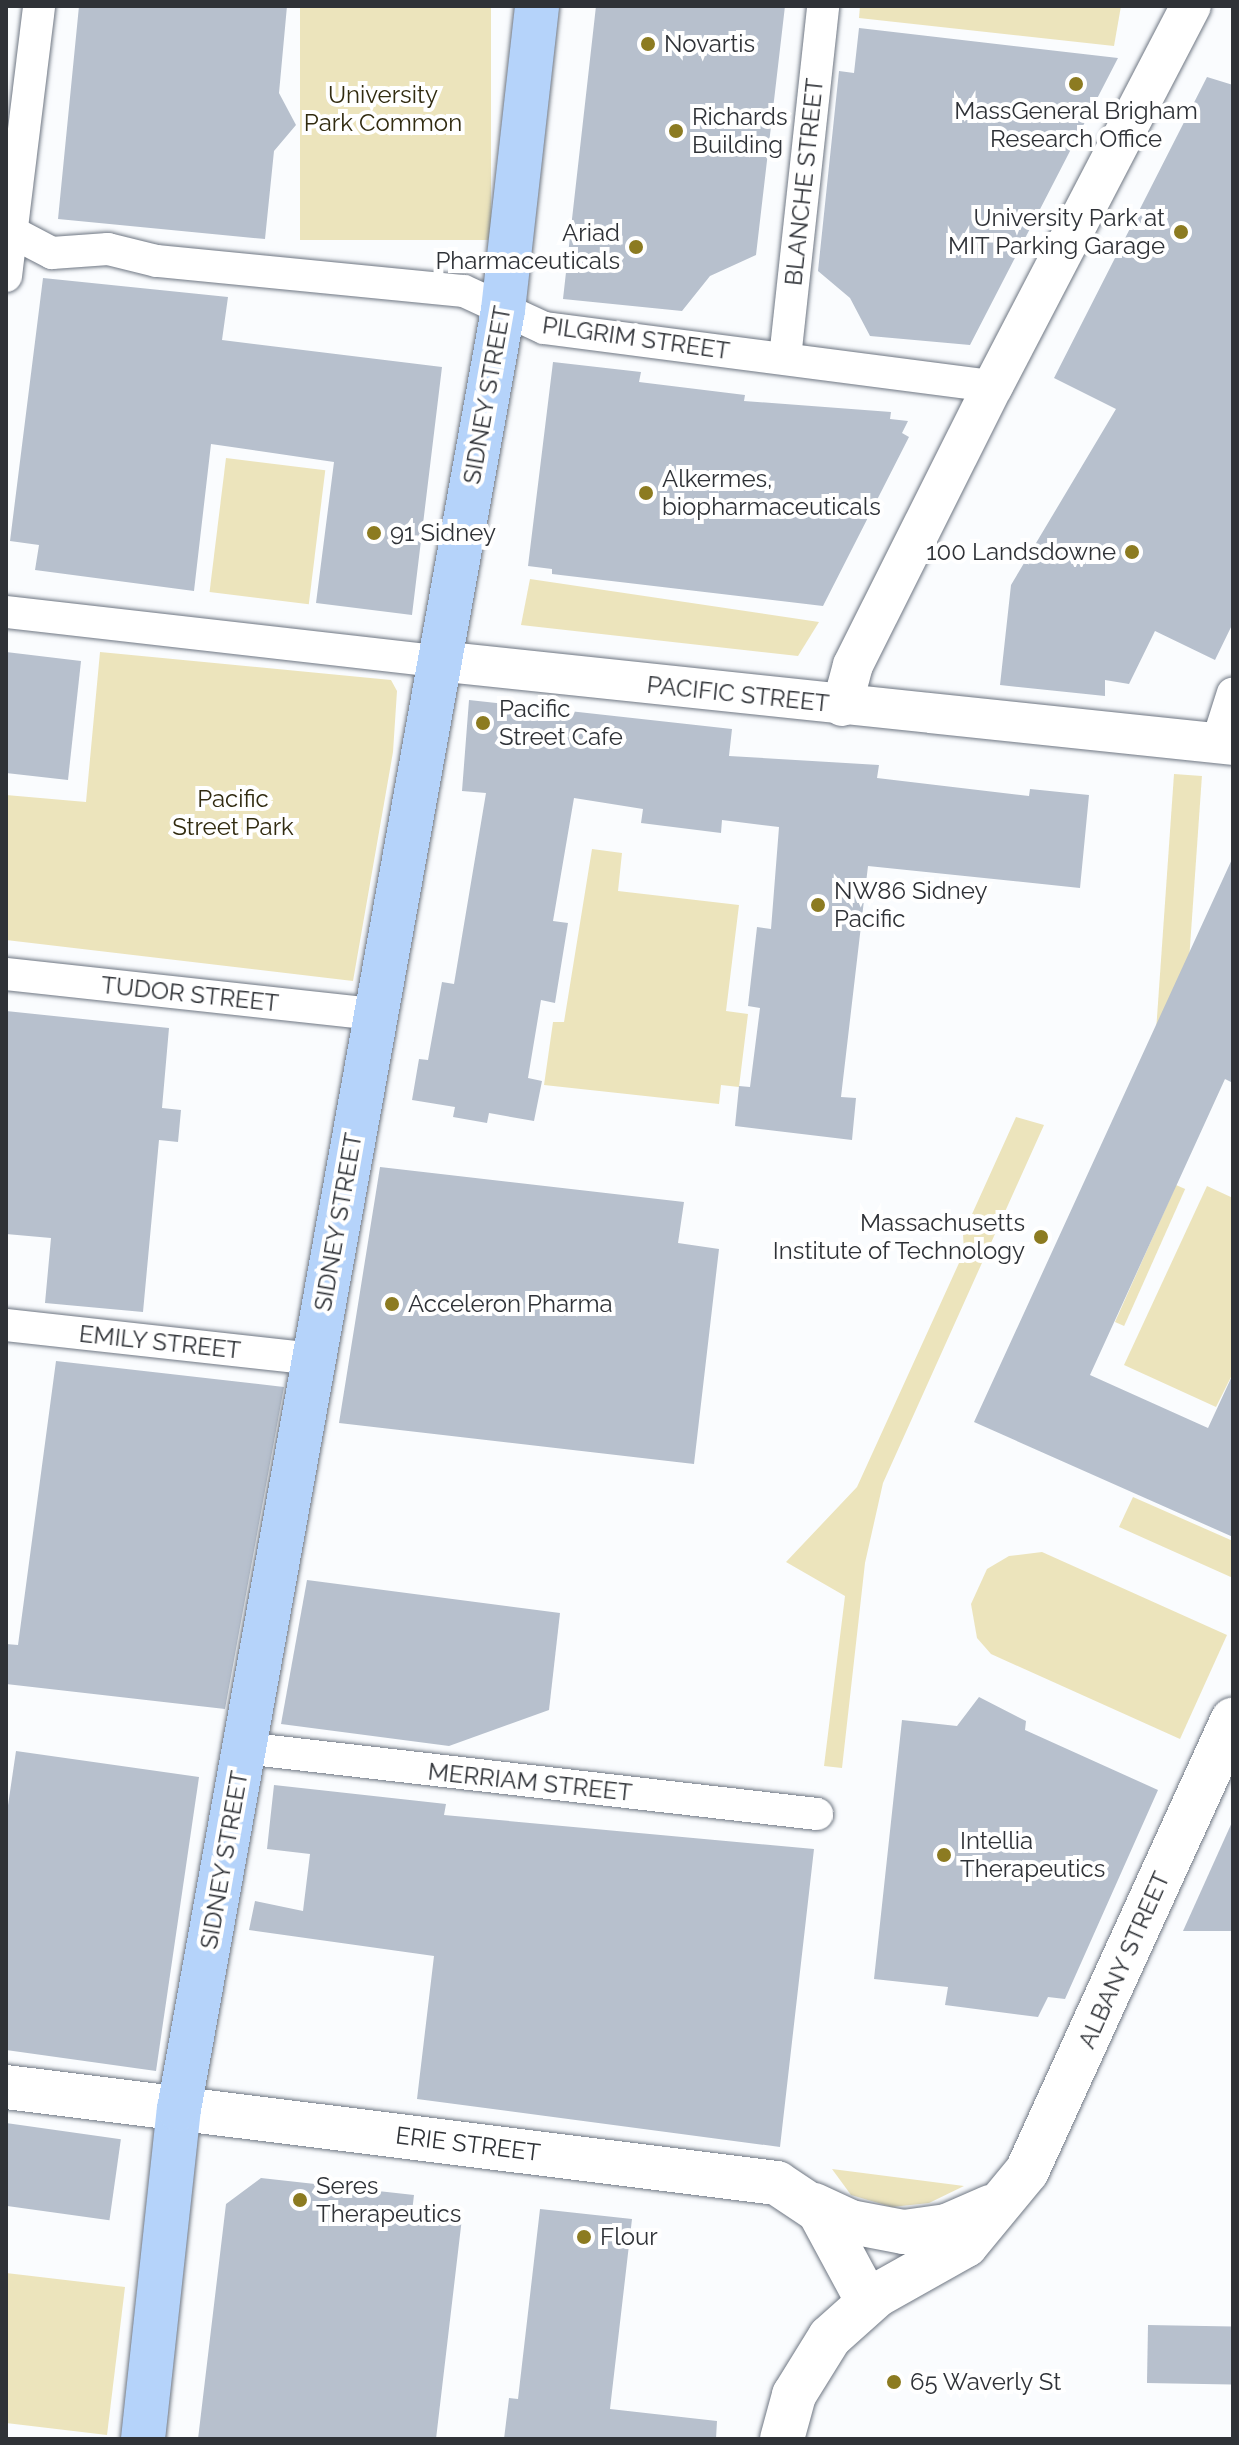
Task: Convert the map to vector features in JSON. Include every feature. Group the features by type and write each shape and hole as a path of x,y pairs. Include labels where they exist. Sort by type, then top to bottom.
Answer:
{"main road":[{"name":"SIDNEY STREET","path":"143,2439 179,2109 503,310 537,6"},
{"name":"ALBANY STREET","path":"782,2439 808,2368 868,2302 955,2254 1009,2195 1032,2162 1233,1720"},
{"name":"ERIE STREET","path":"6,2087 769,2181 791,2187 814,2205 868,2302"},
{"name":"ALBANY STREET","path":"814,2205 863,2226 914,2232 960,2222 1009,2195"}],"street":[{"path":"6,276 9,229 39,6"},
{"name":"BLANCHE STREET","path":"785,358 823,6"},
{"path":"842,706 853,665 993,386 1191,6"},
{"name":"PILGRIM STREET","path":"9,229 52,253 108,249 157,261 464,291 544,328 993,386"},
{"name":"PACIFIC STREET","path":"6,612 842,706 1225,744"},
{"path":"1225,744 1233,693"},
{"name":"TUDOR STREET","path":"6,974 375,1014"},
{"name":"EMILY STREET","path":"6,1325 313,1359"},
{"name":"MERRIAM STREET","path":"244,1748 817,1814"}],"green space":[{"name":"University Park Common","path":"300,6 491,6 491,240 300,240"},
{"path":"860,6 1121,6 1114,46 859,18"},
{"path":"226,458 325,470 309,604 210,592"},
{"path":"530,579 819,622 798,656 521,625"},
{"name":"Pacific Street Park","path":"100,652 391,680 397,691 393,752 353,981 6,940 6,795 86,802"},
{"path":"1174,774 1202,776 1176,1141 1148,1139"},
{"path":"592,849 622,853 618,891 739,905 726,1011 748,1014 739,1087 721,1085 719,1104 544,1085 553,1022 564,1022"},
{"path":"1016,1117 1044,1125 883,1483 865,1563 842,1768 824,1766 845,1596 786,1562 857,1487 964,1252 963,1234"},
{"path":"1176,1185 1185,1189 1124,1326 1115,1322"},
{"path":"1207,1186 1233,1198 1233,1373 1216,1407 1124,1365"},
{"path":"1133,1497 1233,1541 1233,1578 1119,1527"},
{"path":"1042,1552 1227,1635 1180,1739 991,1654 977,1638 971,1604 987,1569 1009,1556"},
{"path":"832,2169 964,2186 929,2203 892,2207 851,2195"},
{"path":"6,2273 125,2287 107,2435 6,2423"}],"building":[{"path":"79,6 287,6 279,93 296,125 274,151 265,239 58,219"},
{"name":"Richards Building","path":"596,6 785,6 756,255 710,276 682,311 563,299"},
{"path":"859,28 1118,58 970,345 870,336 850,298 818,271 839,71 854,73"},
{"path":"1207,77 1233,85 1233,623 1215,660 1155,631 1129,684 1105,680 1105,696 1000,685 1011,585 1116,409 1054,378"},
{"path":"43,278 228,297 222,340 442,367 412,615 316,603 334,462 211,444 194,591 35,570 39,545 10,541"},
{"path":"553,362 641,372 639,382 745,395 744,401 891,412 890,419 908,421 902,433 909,437 823,606 552,574 552,569 528,566"},
{"path":"6,652 81,661 68,780 6,773"},
{"name":"NW86 Sidney Pacific","path":"469,700 732,729 729,756 879,765 877,778 1029,796 1030,789 1089,795 1080,888 868,866 841,1097 856,1098 852,1140 735,1126 739,1086 750,1087 760,1008 748,1006 757,927 771,929 779,827 722,820 721,833 641,823 643,809 574,798 553,921 568,923 555,1003 541,1000 528,1078 542,1081 534,1121 489,1113 487,1123 453,1117 455,1107 412,1100 419,1059 428,1060 442,982 454,984 486,793 462,791"},
{"path":"1233,857 1233,1083 1225,1079 1090,1375 1208,1428 1233,1374 1233,1537 974,1422"},
{"path":"6,1011 169,1028 162,1108 181,1110 178,1142 159,1140 143,1312 45,1303 51,1238 6,1234"},
{"path":"380,1167 684,1202 678,1243 719,1249 694,1464 339,1423"},
{"path":"56,1361 284,1387 225,1709 6,1684 6,1644 18,1645"},
{"path":"307,1580 560,1613 549,1710 449,1746 281,1724"},
{"path":"979,1697 1026,1721 1025,1730 1158,1790 1065,1999 1048,1997 1038,2017 945,2005 948,1987 874,1979 902,1720 957,1726"},
{"path":"16,1751 199,1777 156,2071 6,2050 6,1819"},
{"path":"274,1785 446,1804 444,1815 814,1849 780,2147 417,2099 434,1956 249,1930 255,1901 303,1911 310,1854 267,1849"},
{"path":"1233,1820 1233,1931 1183,1931"},
{"path":"6,2123 121,2139 109,2220 6,2206"},
{"path":"261,2178 414,2195 412,2212 462,2218 436,2439 198,2439 226,2204"},
{"path":"540,2209 632,2219 610,2409 717,2421 716,2439 504,2439 509,2398 518,2399"},
{"path":"1148,2325 1233,2326 1232,2384 1147,2383"}],"place":[{"name":"Novartis","path":"648,44"},
{"name":"MassGeneral Brigham Research Office","path":"1076,84"},
{"name":"Richards Building","path":"676,131"},
{"name":"University Park at MIT Parking Garage","path":"1181,232"},
{"name":"Ariad Pharmaceuticals","path":"636,247"},
{"name":"Alkermes, biopharmaceuticals","path":"646,493"},
{"name":"91 Sidney","path":"374,533"},
{"name":"100 Landsdowne","path":"1132,552"},
{"name":"Pacific Street Cafe","path":"483,723"},
{"name":"NW86 Sidney Pacific","path":"818,905"},
{"name":"Massachusetts Institute of Technology","path":"1041,1237"},
{"name":"Acceleron Pharma","path":"392,1304"},
{"name":"Intellia Therapeutics","path":"944,1855"},
{"name":"Seres Therapeutics","path":"300,2200"},
{"name":"Flour","path":"584,2237"},
{"name":"65 Waverly St","path":"894,2382"}]}
